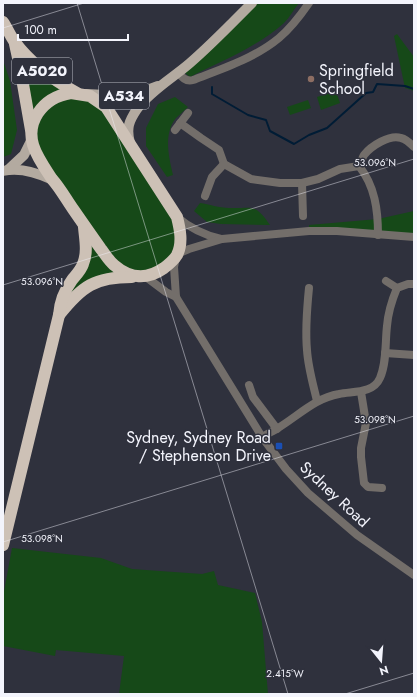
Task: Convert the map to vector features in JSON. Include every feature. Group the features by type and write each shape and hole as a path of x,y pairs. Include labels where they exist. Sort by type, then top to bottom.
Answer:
{"highway":[{"name":"A5020","path":"3,22 14,41 44,73 57,82 80,93"},
{"name":"A5020","path":"14,41 22,74 32,137"},
{"path":"59,315 71,300 91,284 118,277 143,277 159,271 177,255 181,241 176,216 106,107 95,98 80,93 63,94 57,96 45,105 35,120 32,137 37,157 113,265 128,273 143,277"},
{"path":"3,545 59,315 60,302 63,293 84,263 86,246 84,225"}],"main road":[{"name":"A534","path":"130,145 127,133 131,120 140,105 207,47 252,3"},
{"name":"A534","path":"80,93 125,96 139,93 163,84"},
{"path":"5,170 24,155 32,137"},
{"path":"5,170 29,171 53,180"}],"street":[{"path":"178,72 184,79 190,81 194,80 258,52 285,32 310,3"},
{"path":"188,113 178,126 201,138 219,150 224,164 251,179 280,184 302,183 318,179 340,169 359,166"},
{"path":"359,166 364,155 392,137 401,138 409,142 414,147"},
{"path":"205,196 212,177 224,164"},
{"path":"359,166 367,176 373,193 378,212 378,235"},
{"path":"302,183 303,216"},
{"path":"176,216 188,227 204,234 222,239"},
{"path":"177,255 190,249 222,239 314,231 337,231 414,237"},
{"name":"Sydney Road","path":"177,255 174,267 176,297 262,437 286,469 308,493 358,536 414,575"},
{"name":"Sydney Road","path":"143,277 176,297"},
{"path":"386,281 397,288"},
{"path":"262,437 278,429 317,401 339,394 361,392 380,379 392,301 397,288 408,284 414,284"},
{"path":"309,288 306,336 309,366 317,401"},
{"path":"385,353 414,355"},
{"path":"248,385 253,397 278,429"},
{"path":"361,392 366,423 360,457 363,479 364,483 368,487 382,488"}],"green space":[{"path":"258,3 299,3 284,23 274,32 239,53 190,77 185,73"},
{"path":"397,34 414,57 414,91 405,88 394,36"},
{"path":"15,43 35,64 95,98 180,230 168,265 102,280 59,315 81,269 84,225 37,157"},
{"path":"3,60 10,81 17,130 11,154 3,157"},
{"path":"336,91 340,103 321,110 317,97"},
{"path":"175,97 188,107 176,118 169,131 168,146 173,175 167,177 146,146 146,128 158,104"},
{"path":"308,100 311,108 290,115 287,107"},
{"path":"200,203 225,208 252,208 260,213 270,225 221,224 207,222 194,211"},
{"path":"414,211 414,237 309,231 309,225 378,219"},
{"path":"12,548 101,558 132,569 202,574 214,571 218,585 255,593 262,622 268,694 119,694 124,656 56,650 55,656 3,646 3,597"}],"waterway":[{"path":"212,87 212,94 248,115 266,120 270,131 294,144 309,135 327,128 366,93 373,92 377,84 405,86 414,89"}],"place":[{"name":"Springfield School","path":"311,79"},
{"name":"Sydney, Sydney Road / Stephenson Drive","path":"279,446"}]}
